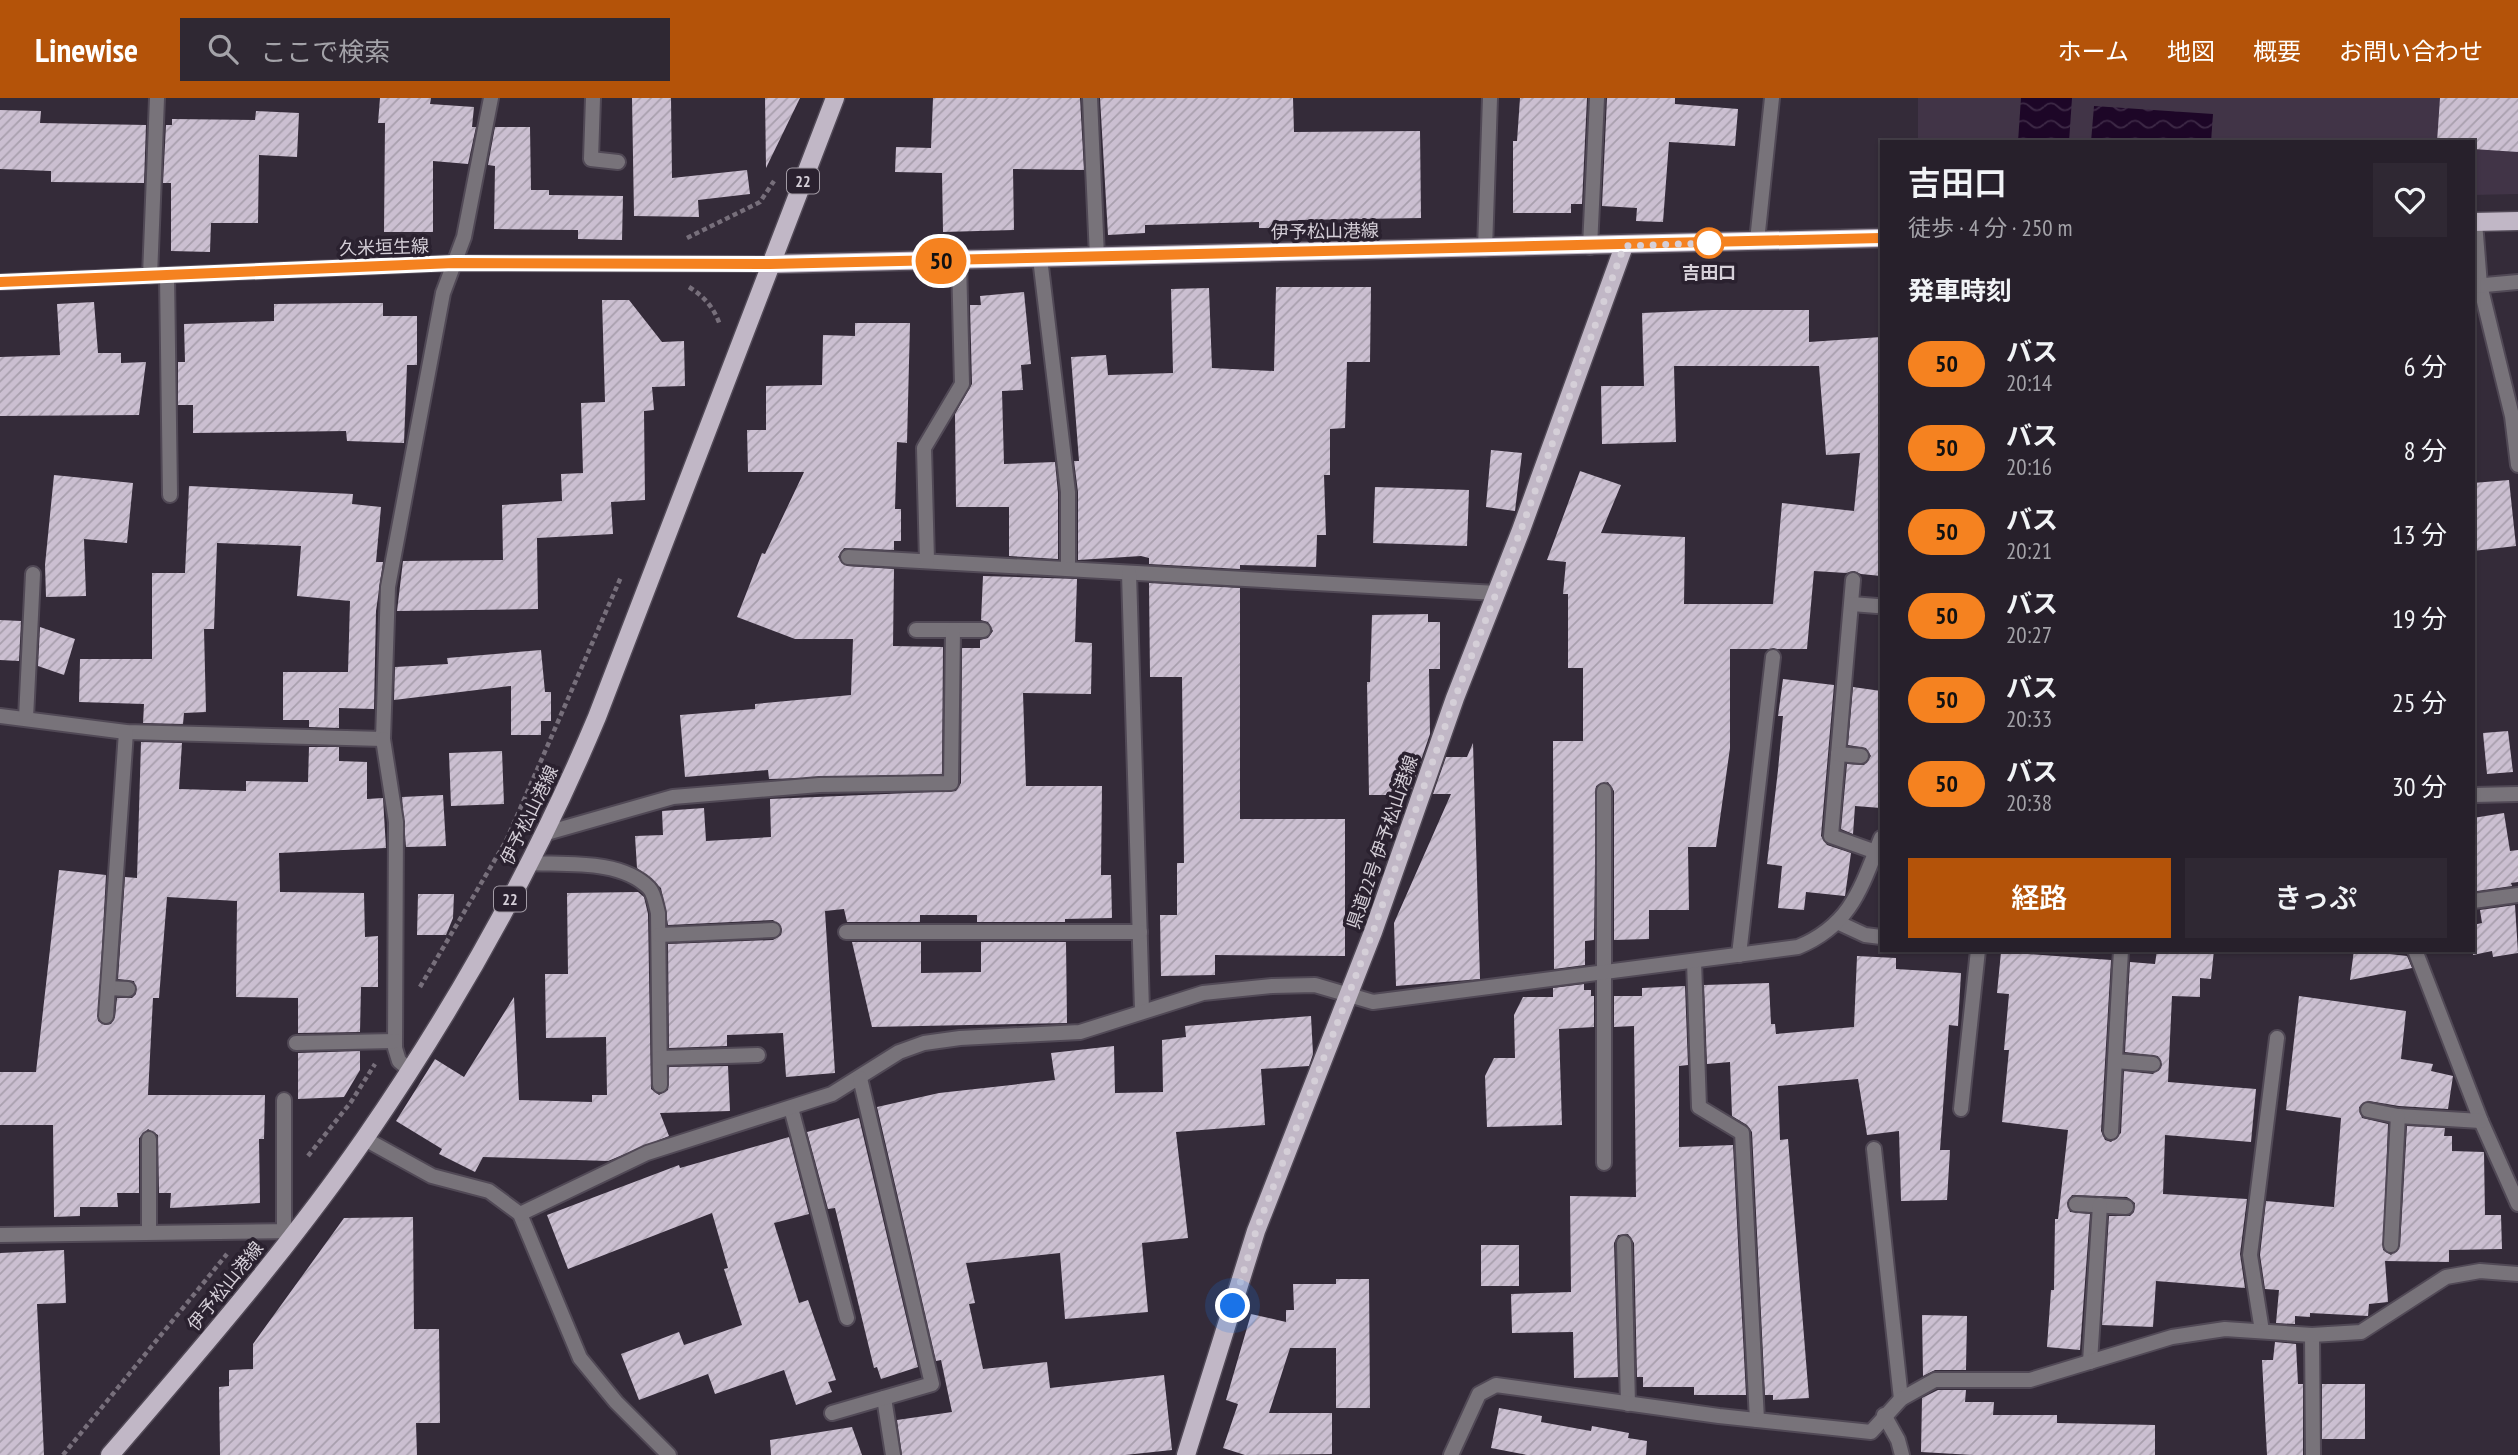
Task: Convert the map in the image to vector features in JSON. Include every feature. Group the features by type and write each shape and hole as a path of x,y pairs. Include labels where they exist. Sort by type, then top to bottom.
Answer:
{"main road":[{"name":"伊予松山港線","path":"110,1455 365,1139 410,1070 502,915 597,717 835,98"},
{"path":"2475,222 2518,221"},
{"name":"伊予松山港線","path":"770,264 1590,247 1880,238"},
{"name":"県道22号 伊予松山港線","path":"1186,1455 1256,1231 1348,996 1455,698 1497,593 1624,246"},
{"name":"久米垣生線","path":"0,282 454,263 770,264"}],"street":[{"path":"150,276 157,98"},
{"path":"410,1070 396,1055 392,1037 396,822 383,739 388,587 443,293 464,237 491,98"},
{"path":"593,98 591,159 618,163"},
{"path":"1090,98 1097,257"},
{"path":"1485,249 1490,98"},
{"path":"1590,247 1597,98"},
{"path":"1757,241 1772,98"},
{"path":"2475,243 2477,286 2515,416 2518,465"},
{"path":"1040,258 1068,492 1069,569"},
{"path":"927,561 924,448 962,384 960,260"},
{"path":"167,275 170,495"},
{"path":"2477,286 2518,282"},
{"path":"848,557 1497,593"},
{"path":"1129,573 1142,1010"},
{"path":"26,718 33,574"},
{"path":"520,1214 647,1153 832,1094 899,1052 924,1042 1080,1032 1109,1025 1142,1010 1203,993 1315,985 1373,1002 1798,947 1822,937 1850,909 1878,845 1830,836 1853,580"},
{"path":"1852,604 1877,606"},
{"path":"916,630 983,630"},
{"path":"543,834 673,797 819,785 951,783 953,630"},
{"path":"1739,955 1773,657"},
{"path":"0,716 126,732 383,739"},
{"path":"106,1016 126,732"},
{"path":"1838,754 1861,756"},
{"path":"1604,791 1604,1163"},
{"path":"2475,794 2518,794"},
{"path":"528,863 590,866 634,877 651,889 658,913 660,1085"},
{"path":"2475,901 2518,895"},
{"path":"1837,922 1865,935 1880,937"},
{"path":"659,935 774,930"},
{"path":"846,932 1140,932"},
{"path":"1961,1110 1978,952"},
{"path":"2111,1132 2121,952"},
{"path":"2416,952 2481,1121 2518,1204"},
{"path":"1694,961 1699,1107 1742,1133 1757,1420"},
{"path":"108,988 128,989"},
{"path":"296,1043 392,1037"},
{"path":"2262,1331 2250,1255 2277,1038"},
{"path":"660,1058 758,1055"},
{"path":"2115,1061 2153,1064"},
{"path":"832,1413 932,1384 860,1078"},
{"path":"0,1235 290,1231 284,1185 284,1100"},
{"path":"791,1108 847,1318"},
{"path":"2368,1110 2398,1116 2481,1121"},
{"path":"2391,1245 2398,1116"},
{"path":"149,1139 149,1231"},
{"path":"365,1139 432,1176 489,1191 520,1214 580,1358 616,1402 669,1455"},
{"path":"1874,1149 1901,1399"},
{"path":"2076,1204 2126,1207"},
{"path":"2090,1362 2100,1206"},
{"path":"1624,1243 1628,1404"},
{"path":"1451,1455 1479,1394 1496,1385 1628,1404 1871,1432 1901,1399 1936,1380 2031,1380 2172,1337 2225,1329 2312,1335 2361,1332 2446,1277 2480,1271 2518,1274"},
{"path":"2312,1335 2313,1455"},
{"path":"884,1398 894,1455"},
{"path":"1884,1415 1898,1440 1902,1455"}],"path":[{"path":"687,238 760,202 781,171"},
{"path":"686,284 703,296 715,312 720,325 718,337"},
{"path":"284,1185 351,1102 506,841 622,574"},
{"path":"63,1455 247,1231"}],"shaded area":[{"path":"1918,98 2518,98 2518,194 2475,195 2475,140 1918,140"}],"water":[{"path":"2021,98 2072,98 2069,140 2018,140"},
{"path":"2094,106 2213,114 2211,140 2091,140"}],"building":[{"path":"380,98 431,98 430,104 474,107 472,127 476,127 468,164 433,161 433,232 384,232 385,123 378,123"},
{"path":"632,98 671,98 672,178 747,170 750,194 698,200 699,217 634,216"},
{"path":"765,98 800,98 766,168"},
{"path":"933,98 1080,98 1084,170 1013,169 1014,230 943,232 942,173 895,172 896,147 931,148"},
{"path":"1100,98 1293,98 1294,132 1420,131 1421,218 1298,220 1298,228 1259,228 1259,222 1145,225 1145,233 1108,235"},
{"path":"1520,98 1587,98 1582,204 1571,204 1571,213 1513,213 1513,141 1517,141"},
{"path":"1607,98 1675,98 1675,104 1738,109 1735,146 1669,142 1663,222 1636,221 1637,208 1602,206"},
{"path":"2440,98 2518,98 2518,152 2475,149 2475,140 2437,140"},
{"path":"0,110 41,111 40,123 146,125 144,183 51,182 51,171 0,169"},
{"path":"256,111 299,113 297,157 259,155 258,223 211,223 210,252 171,251 171,183 163,183 166,125 172,125 172,119 255,120"},
{"path":"495,127 530,127 531,190 549,190 549,195 623,196 622,240 578,239 578,230 494,229 495,166 488,165"},
{"path":"1276,287 1371,287 1370,362 1347,362 1345,428 1330,429 1330,475 1324,475 1326,535 1317,535 1316,567 1240,565 1240,569 1149,564 1149,558 1141,556 1078,560 1078,492 1074,461 1079,461 1071,357 1106,355 1108,375 1173,373 1171,289 1209,288 1212,368 1274,371"},
{"path":"1024,292 1031,364 1021,365 1023,390 1002,391 1004,464 1055,462 1058,559 1009,556 1009,507 956,507 955,414 972,384 970,305 981,305 980,296"},
{"path":"602,300 629,300 662,342 684,341 685,386 652,387 654,410 644,411 645,500 611,502 613,534 537,538 538,609 397,611 403,561 503,560 502,505 562,501 561,474 583,473 581,403 605,402"},
{"path":"94,302 98,353 121,353 121,363 146,362 139,415 0,416 0,357 60,355 57,304"},
{"path":"383,303 383,316 417,316 417,365 407,365 404,443 347,441 346,431 193,433 193,405 178,405 178,362 185,362 184,324 274,321 274,304"},
{"path":"1809,310 1809,342 1880,337 1880,576 1854,571 1814,571 1807,649 1730,649 1730,748 1716,847 1688,847 1689,910 1649,910 1649,939 1614,940 1614,791 1608,782 1596,786 1594,940 1585,941 1585,965 1554,969 1553,741 1583,741 1583,668 1568,668 1568,594 1563,594 1566,562 1547,560 1580,471 1621,485 1601,533 1685,537 1684,604 1773,604 1782,503 1854,511 1860,453 1826,455 1819,366 1674,366 1676,442 1602,444 1601,386 1644,386 1642,313"},
{"path":"855,323 910,323 907,443 897,442 895,509 901,509 901,541 894,541 894,550 844,548 838,557 847,566 894,569 893,646 943,647 942,774 769,779 768,770 685,777 680,715 755,709 755,704 851,695 853,639 795,639 737,617 762,553 765,554 804,472 748,472 747,430 766,430 766,386 822,385 823,335 855,336"},
{"path":"1491,450 1522,453 1515,511 1486,507"},
{"path":"54,475 133,483 127,543 84,539 86,596 46,597 45,565"},
{"path":"2509,480 2516,546 2475,551 2475,483"},
{"path":"189,486 353,494 352,504 381,507 376,562 383,562 376,611 374,709 339,708 339,728 309,727 309,720 283,720 283,672 348,672 350,601 297,596 301,546 217,543 214,629 204,629 206,712 184,713 183,724 143,723 144,704 79,702 80,659 152,659 152,573 185,573"},
{"path":"1375,487 1469,490 1467,546 1373,543"},
{"path":"983,576 1077,579 1075,642 1092,643 1091,694 1023,693 1026,786 1102,786 1101,875 1111,875 1112,918 1065,919 1065,922 977,922 977,915 920,915 920,922 847,922 844,909 825,911 835,1073 786,1077 783,1033 727,1035 727,1046 669,1048 668,944 773,940 781,935 782,929 773,920 668,925 661,888 637,868 635,836 663,835 662,811 704,808 706,841 771,837 770,799 956,791 961,783 962,648 980,648 980,640 988,638 993,631 988,622 981,620"},
{"path":"1149,583 1240,588 1240,819 1345,819 1345,956 1215,955 1215,975 1161,976 1160,915 1177,915 1177,863 1184,863 1182,677 1150,677"},
{"path":"1428,614 1428,622 1440,622 1440,669 1429,669 1430,734 1409,795 1369,795 1367,682 1370,682 1372,615"},
{"path":"0,620 21,621 19,661 0,660"},
{"path":"40,627 75,639 64,675 38,666"},
{"path":"541,650 545,692 551,692 551,721 541,721 541,735 511,735 511,686 394,700 395,667 448,664 447,658"},
{"path":"1783,679 1834,685 1821,836 1827,845 1851,853 1845,896 1806,892 1804,910 1778,908 1782,866 1767,864 1783,716 1778,716"},
{"path":"1853,687 1880,691 1880,808 1855,806 1853,834 1841,829 1847,764 1864,765 1871,756 1866,748 1848,745"},
{"path":"2508,731 2513,772 2487,774 2483,733"},
{"path":"141,742 182,743 179,789 246,791 246,781 308,782 309,747 339,747 339,761 367,762 367,799 383,798 386,848 279,853 280,892 364,893 365,937 378,936 378,987 361,987 360,1032 298,1033 298,998 236,997 237,901 167,897 159,998 153,998 148,1095 265,1095 264,1139 259,1139 260,1203 170,1208 171,1193 159,1193 158,1135 148,1129 139,1138 139,1193 117,1193 118,1207 80,1207 80,1216 54,1217 53,1125 0,1125 0,1072 36,1072 59,870 106,875 98,1021 105,1025 111,1024 115,1017 117,998 132,998 136,994 134,981 118,979 125,877 137,878"},
{"path":"1473,743 1480,979 1396,986 1394,923 1451,794 1433,794 1446,757 1467,757"},
{"path":"502,751 504,804 451,806 449,753"},
{"path":"443,795 446,846 406,847 402,797"},
{"path":"2504,813 2510,851 2518,850 2518,882 2511,883 2512,886 2477,891 2475,818"},
{"path":"638,892 644,897 648,914 651,1089 659,1095 668,1090 669,1067 728,1066 730,1111 660,1113 669,1136 608,1161 483,1157 475,1172 439,1154 442,1149 396,1121 435,1059 464,1077 514,997 519,1100 592,1102 592,1095 607,1095 606,1037 546,1038 545,974 568,974 567,893"},
{"path":"418,894 454,894 453,918 446,935 417,935"},
{"path":"2515,905 2518,953 2493,957 2492,951 2473,955 2475,925 2482,923 2480,910"},
{"path":"852,942 921,942 921,973 981,972 981,942 1066,942 1067,1023 872,1027"},
{"path":"2001,952 2111,960 2101,1131 2105,1140 2111,1142 2121,1133 2124,1071 2153,1074 2162,1065 2158,1056 2125,1052 2130,962 2155,964 2157,952 2214,952 2211,979 2200,978 2200,997 2172,996 2168,1082 2256,1089 2251,1142 2165,1135 2163,1194 2247,1199 2240,1254 2245,1288 2156,1281 2153,1327 2102,1325 2109,1216 2130,1216 2134,1212 2135,1203 2127,1197 2072,1195 2067,1203 2070,1212 2090,1214 2080,1350 2047,1347 2051,1290 2054,1290 2055,1219 2058,1219 2068,1130 2002,1122 2009,1050 2004,1050 2009,994 1997,993"},
{"path":"2354,952 2407,956 2412,968 2350,980"},
{"path":"1857,956 1896,958 1896,969 1961,973 1958,1026 1949,1025 1940,1150 1950,1150 1947,1200 1901,1201 1899,1131 1867,1135 1858,1079 1778,1086 1780,1140 1788,1139 1809,1398 1773,1400 1773,1395 1765,1395 1752,1132 1747,1125 1732,1116 1730,1062 1707,1064 1704,985 1769,983 1771,1024 1775,1024 1776,1034 1854,1027"},
{"path":"1584,984 1584,990 1591,990 1591,996 1594,996 1594,1027 1559,1029 1562,1125 1487,1127 1485,1076 1494,1058 1515,1058 1514,1015 1523,997 1553,997 1553,988"},
{"path":"1685,986 1688,1065 1679,1066 1679,1147 1733,1145 1746,1395 1694,1395 1694,1387 1643,1387 1643,1377 1637,1377 1634,1243 1628,1234 1618,1235 1614,1243 1618,1377 1574,1378 1573,1332 1512,1333 1511,1294 1571,1292 1570,1196 1636,1197 1634,1026 1614,1027 1614,996 1642,996 1642,988"},
{"path":"2299,996 2406,1011 2401,1059 2433,1064 2431,1071 2453,1076 2448,1109 2369,1101 2359,1107 2362,1118 2388,1124 2383,1250 2391,1255 2400,1246 2407,1126 2445,1128 2444,1136 2452,1136 2452,1151 2484,1152 2485,1215 2501,1215 2502,1249 2449,1250 2449,1262 2385,1261 2388,1302 2369,1304 2368,1316 2310,1313 2310,1317 2295,1316 2295,1324 2276,1323 2279,1290 2265,1289 2260,1255 2266,1201 2334,1207 2341,1118 2286,1110"},
{"path":"1311,1016 1313,1054 1309,1066 1261,1069 1265,1125 1176,1132 1188,1238 1142,1243 1148,1312 1065,1319 1060,1253 966,1263 975,1303 969,1304 983,1369 1047,1362 1050,1388 1164,1375 1172,1450 1125,1455 902,1455 897,1420 952,1412 941,1360 936,1361 877,1107 939,1093 1055,1080 1051,1053 1114,1046 1115,1093 1163,1092 1162,1040 1186,1037 1185,1026"},
{"path":"360,1051 360,1070 344,1097 298,1099 298,1053"},
{"path":"859,1118 918,1367 881,1379 877,1367 874,1368 835,1208 828,1209 807,1132"},
{"path":"789,1137 809,1214 774,1223 799,1303 808,1300 836,1380 828,1382 832,1392 796,1405 784,1370 715,1394 708,1374 639,1400 621,1354 679,1332 684,1345 742,1325 724,1269 728,1268 712,1213 568,1269 547,1215 679,1165 680,1168"},
{"path":"413,1217 414,1329 439,1329 440,1423 416,1423 417,1455 220,1455 219,1387 229,1386 229,1370 253,1369 253,1344 344,1218"},
{"path":"1481,1245 1519,1245 1519,1286 1481,1286"},
{"path":"64,1250 66,1303 37,1304 44,1455 0,1455 0,1253"},
{"path":"1336,1279 1369,1279 1370,1408 1336,1408 1336,1348 1290,1348 1269,1413 1332,1413 1332,1454 1245,1455 1223,1448 1238,1404 1226,1400 1251,1314 1286,1322 1286,1310 1294,1310 1293,1284 1336,1284"},
{"path":"1922,1315 1967,1316 1966,1370 1935,1370 1923,1376"},
{"path":"2275,1342 2296,1344 2298,1384 2303,1384 2303,1455 2267,1455 2262,1360 2273,1360"},
{"path":"2322,1384 2365,1384 2365,1439 2322,1439"},
{"path":"1938,1390 1966,1390 1965,1402 1994,1402 1993,1415 2057,1415 2057,1423 2155,1425 2155,1455 1973,1455 1921,1452 1922,1398"},
{"path":"1499,1408 1542,1416 1541,1422 1591,1431 1592,1426 1629,1433 1628,1438 1647,1441 1646,1455 1527,1455 1491,1448"},
{"path":"852,1427 862,1455 771,1455 770,1440"}],"bus line":[{"name":"50","path":"0,282 454,263 770,264 1590,247 1880,238"}],"place":[{"name":"吉田口","path":"1709,243"}],"route":[{"path":"1233,1306 1256,1231 1373,932 1455,698 1521,530 1624,246 1709,243"}]}
